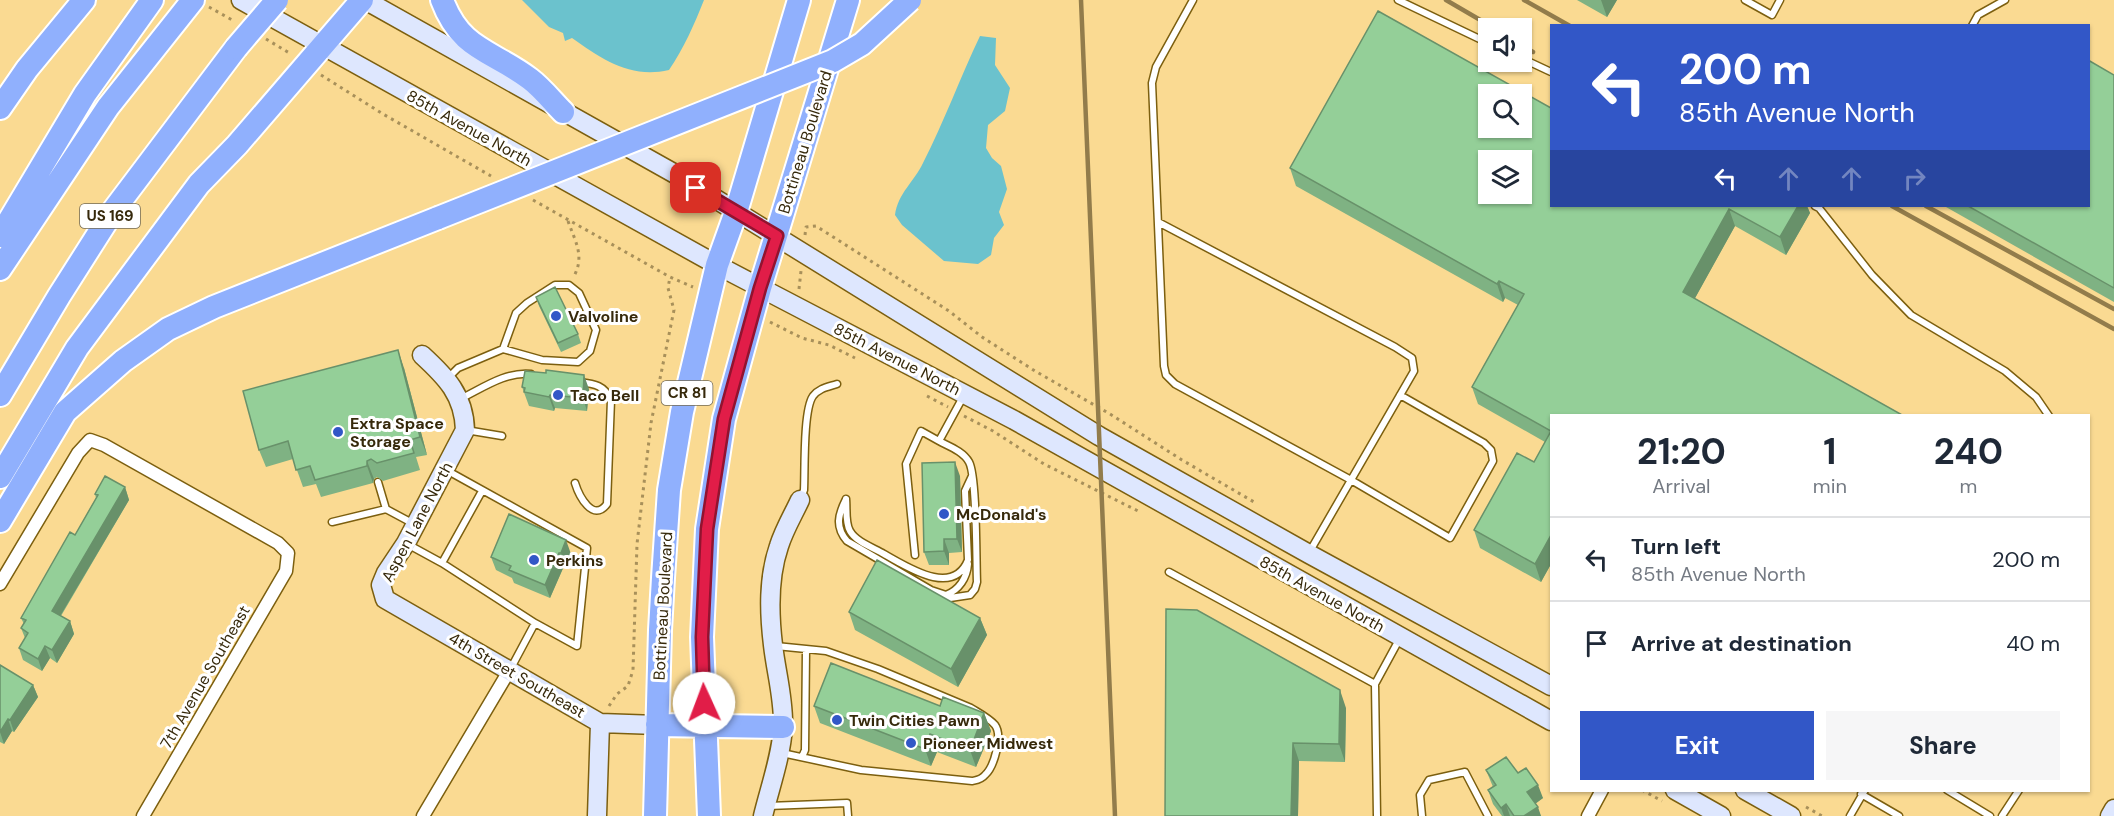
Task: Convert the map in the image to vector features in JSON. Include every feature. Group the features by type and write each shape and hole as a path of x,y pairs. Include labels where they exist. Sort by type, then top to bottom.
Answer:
{"highway":[{"path":"0,236 85,94 152,0"},
{"name":"US 169","path":"0,395 112,211 236,48 277,0"},
{"path":"0,477 77,348 192,193 364,0"},
{"path":"442,0 454,26 466,39 530,79 563,112"},
{"name":"Bottineau Boulevard","path":"657,725 660,630 669,490 682,412 717,265 736,212 799,0"},
{"name":"Bottineau Boulevard","path":"709,816 702,637 707,529 724,419 760,288 848,0"},
{"path":"0,521 65,412 123,361 168,329 214,307 833,61 862,44 910,0"},
{"path":"0,108 32,62 79,4"},
{"path":"0,269 108,107 186,8"},
{"path":"657,725 783,727"},
{"name":"CR 81","path":"655,816 657,725"}],"main road":[{"name":"85th Avenue North","path":"241,0 717,265 965,393 1550,720"},
{"name":"85th Avenue North","path":"364,0 677,175 1089,430 1309,554 1550,685"},
{"path":"422,355 447,378 465,414 465,430"},
{"name":"Aspen Lane North","path":"385,599 381,585 386,573 406,543 465,430"},
{"path":"764,811 783,727 770,612 772,576 779,545 800,500"},
{"path":"1296,579 1309,554"},
{"name":"4th Street Southeast","path":"385,599 600,723 657,725"},
{"path":"1400,637 1414,612"},
{"path":"597,816 600,723"},
{"path":"1679,792 1721,816"},
{"path":"1749,792 1791,816"},
{"path":"2110,816 2114,809"}],"street":[{"name":"7th Avenue Southeast","path":"0,584 78,453 90,440 104,445 278,543 288,553 286,572 143,816"},
{"path":"423,816 509,671"},
{"path":"1588,816 1601,792"}],"lane":[{"path":"1193,0 1156,67 1152,83 1166,375 1175,384 1351,480 1450,538 1492,461 1491,450 1484,443 1400,395"},
{"path":"1398,0 1478,38"},
{"path":"1745,0 1772,15 1780,0"},
{"path":"1973,24 1978,15 2005,0"},
{"path":"1532,63 1550,72"},
{"path":"1818,207 1872,274 1911,315 2005,371 2036,397 2048,414"},
{"path":"1158,222 1385,341 1412,358 1414,371 1309,554"},
{"path":"447,378 458,368 503,349 542,360 578,362 590,351 596,330 579,293 569,285 555,285 546,289 516,313 503,349"},
{"path":"459,400 500,379 521,373 544,376"},
{"path":"567,380 600,385 607,391 611,400 607,504 603,509 596,511 590,508 578,495 575,483"},
{"path":"800,500 804,490 807,423 811,398 819,390 837,384"},
{"path":"939,441 965,393"},
{"path":"465,430 502,436"},
{"path":"915,555 906,464 921,431 961,453 969,462 972,476 977,582 970,596 950,598 939,594 847,541 838,525 838,514 846,499 848,529 852,534 908,567 930,577 950,577 965,568 968,560"},
{"path":"406,543 442,563 535,623 577,646 586,548 445,469"},
{"path":"939,594 946,595 954,591 968,570 965,491 972,476"},
{"path":"378,482 386,508"},
{"path":"442,563 482,490"},
{"path":"332,522 386,508 415,524"},
{"path":"1169,572 1375,684"},
{"path":"509,671 535,623"},
{"path":"1377,816 1375,684 1400,637"},
{"path":"773,646 826,651 878,669 951,698 983,715 995,725 998,733 997,748 987,774 979,780 939,779 861,770 779,752"},
{"path":"802,757 805,750 806,650"},
{"path":"1422,816 1420,795 1429,780 1465,772 1488,816"},
{"path":"1850,816 1863,792 1899,816"},
{"path":"1950,792 1990,816"},
{"path":"2002,816 2018,792"},
{"path":"764,811 847,803 848,816"}],"path":[{"path":"567,219 580,254 579,266 569,285"},
{"path":"861,361 829,345 802,338 793,333 806,226 816,226 949,311 982,337 1035,371 1259,504"},
{"path":"600,723 617,694 628,686 633,670 637,544 651,423 674,310 668,288 670,278"},
{"path":"923,393 993,431 1044,464 1141,513"}],"water":[{"path":"522,0 704,0 669,70 642,72 606,60 572,38 565,41 563,33 549,27"},
{"path":"980,36 996,38 995,65 1010,88 1005,111 988,125 986,148 1001,166 1007,189 999,212 1004,225 994,238 991,255 978,264 944,261 902,225 895,215 899,200 931,147"}],"building":[{"path":"1378,11 1478,67 1478,72 1487,72 1508,84 1478,84 1478,138 1532,138 1532,97 1550,107 1550,207 1797,207 1780,237 1729,209 1683,292 1900,414 1550,414 1550,430 1472,387 1524,294 1499,281 1497,284 1290,168"},
{"path":"2090,61 2114,75 2114,288 1970,207 2090,207"},
{"name":"Valvoline","path":"555,287 578,334 558,343 536,297"},
{"name":"Extra Space Storage","path":"398,350 420,437 410,440 414,453 377,463 371,459 367,461 367,466 315,480 310,466 296,470 288,441 259,450 243,391"},
{"path":"546,370 584,375 583,398 550,395 549,397 524,392 525,388 522,387 525,371 546,373"},
{"path":"1550,433 1550,537 1535,564 1474,530 1517,453 1534,462"},
{"name":"McDonald's","path":"955,462 957,539 944,539 944,551 924,552 922,463"},
{"path":"105,476 125,487 52,611 70,621 52,650 45,646 38,659 19,648 28,633 21,628 26,620 21,618 70,532 75,535 98,495 95,494"},
{"name":"Perkins","path":"509,514 566,540 545,585 509,570 511,566 491,557"},
{"path":"877,560 980,618 951,669 849,612"},
{"path":"1166,609 1197,610 1340,690 1339,744 1293,743 1291,816 1165,816"},
{"path":"831,663 940,706 943,697 984,713 970,750 930,734 925,749 814,706"},
{"path":"0,665 33,685 0,732"},
{"path":"1506,757 1518,773 1526,768 1538,785 1527,792 1538,807 1524,816 1514,816 1506,804 1501,808 1488,790 1496,785 1486,770"}],"railway":[{"path":"1081,0 1115,816"},
{"path":"1446,0 1478,19"},
{"path":"1524,0 1566,24"},
{"path":"1894,207 2114,329"},
{"path":"1928,207 2114,309"}],"place":[{"name":"Valvoline","path":"556,316"},
{"name":"Taco Bell","path":"558,395"},
{"name":"Extra Space Storage","path":"338,432"},
{"name":"McDonald's","path":"944,514"},
{"name":"Perkins","path":"534,560"},
{"name":"Twin Cities Pawn","path":"837,720"},
{"name":"Pioneer Midwest","path":"911,743"}],"route":[{"path":"696,188 777,236 760,288 724,419 707,529 702,637 704,703"}]}
